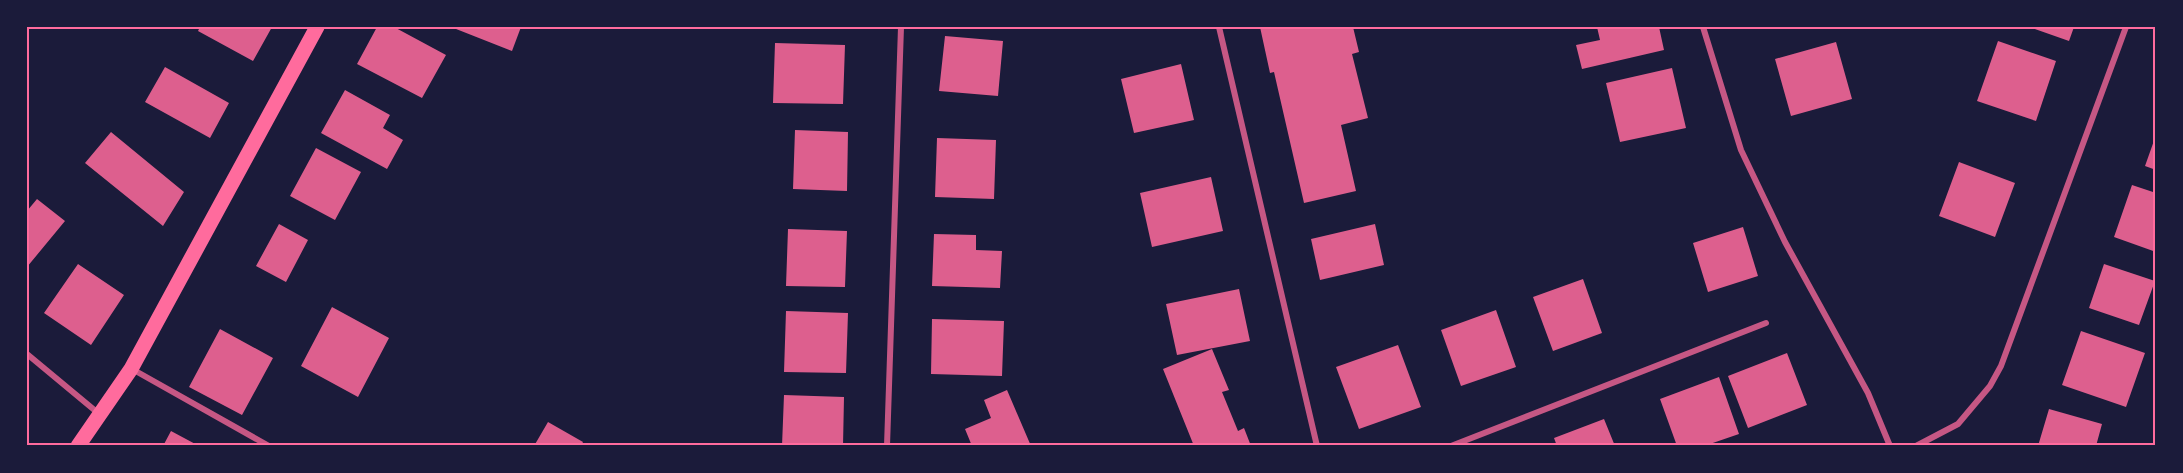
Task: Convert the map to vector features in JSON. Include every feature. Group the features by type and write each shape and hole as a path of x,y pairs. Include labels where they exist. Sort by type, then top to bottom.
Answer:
{"main road":[{"path":"78,446 131,369 317,27"}],"street":[{"path":"887,446 901,27"},
{"path":"1219,27 1317,446"},
{"path":"1703,27 1741,150 1785,242 1868,393 1890,446"},
{"path":"1916,446 1958,424 1990,386 2001,366 2126,27"},
{"path":"1450,446 1767,322"},
{"path":"27,354 99,414"},
{"path":"131,369 180,394 269,446"}],"building":[{"path":"200,27 272,27 253,61 198,31"},
{"path":"377,27 394,27 446,55 422,98 357,64"},
{"path":"451,27 521,27 512,51"},
{"path":"1260,27 1353,27 1359,52 1352,54 1368,118 1341,125 1356,191 1304,203 1274,72 1270,73"},
{"path":"1597,27 1659,27 1664,50 1582,69 1576,45 1600,40"},
{"path":"2029,27 2074,27 2069,41"},
{"path":"945,36 1003,41 998,96 939,91"},
{"path":"1998,41 2056,61 2036,121 1977,101"},
{"path":"1836,42 1852,99 1791,116 1775,59"},
{"path":"775,43 845,45 843,104 773,103"},
{"path":"1181,64 1194,120 1134,133 1121,79"},
{"path":"165,67 229,103 210,138 145,102"},
{"path":"1672,68 1686,128 1620,142 1606,83"},
{"path":"345,90 390,115 383,128 403,140 387,169 321,133"},
{"path":"795,130 848,132 847,191 793,189"},
{"path":"111,132 184,192 163,226 85,163"},
{"path":"2156,135 2156,170 2145,166"},
{"path":"937,138 996,140 994,199 935,197"},
{"path":"316,148 361,172 335,220 290,196"},
{"path":"1959,162 2015,183 1995,237 1939,216"},
{"path":"1211,177 1223,231 1152,247 1140,193"},
{"path":"2132,185 2156,193 2156,252 2114,237"},
{"path":"37,199 65,221 27,267 27,211"},
{"path":"279,224 308,240 286,282 256,266"},
{"path":"1375,224 1384,265 1320,280 1311,239"},
{"path":"1743,227 1758,276 1708,292 1693,243"},
{"path":"788,229 847,231 845,287 786,286"},
{"path":"934,234 976,235 976,250 1002,251 1000,288 932,286"},
{"path":"78,264 124,295 91,345 44,313"},
{"path":"2104,264 2155,281 2139,325 2089,308"},
{"path":"1583,279 1602,333 1553,351 1533,297"},
{"path":"1239,289 1250,341 1177,355 1166,304"},
{"path":"332,307 389,338 358,397 301,366"},
{"path":"1496,310 1516,367 1461,386 1441,330"},
{"path":"786,311 848,313 846,373 784,372"},
{"path":"932,319 1004,321 1002,376 931,374"},
{"path":"220,329 273,358 242,415 189,387"},
{"path":"2081,331 2145,353 2126,407 2062,385"},
{"path":"1398,345 1421,407 1359,429 1336,367"},
{"path":"1212,349 1229,390 1222,392 1238,431 1244,428 1251,446 1194,446 1163,369"},
{"path":"1787,353 1807,405 1748,428 1728,376"},
{"path":"1719,377 1739,434 1704,446 1677,446 1660,399"},
{"path":"1007,390 1031,446 972,446 965,429 991,418 984,400"},
{"path":"784,395 844,397 843,446 782,446"},
{"path":"2049,409 2102,424 2096,446 2038,446"},
{"path":"1604,419 1615,446 1557,446 1554,438"},
{"path":"548,422 583,442 581,446 534,446"},
{"path":"171,431 199,446 163,446"}]}
